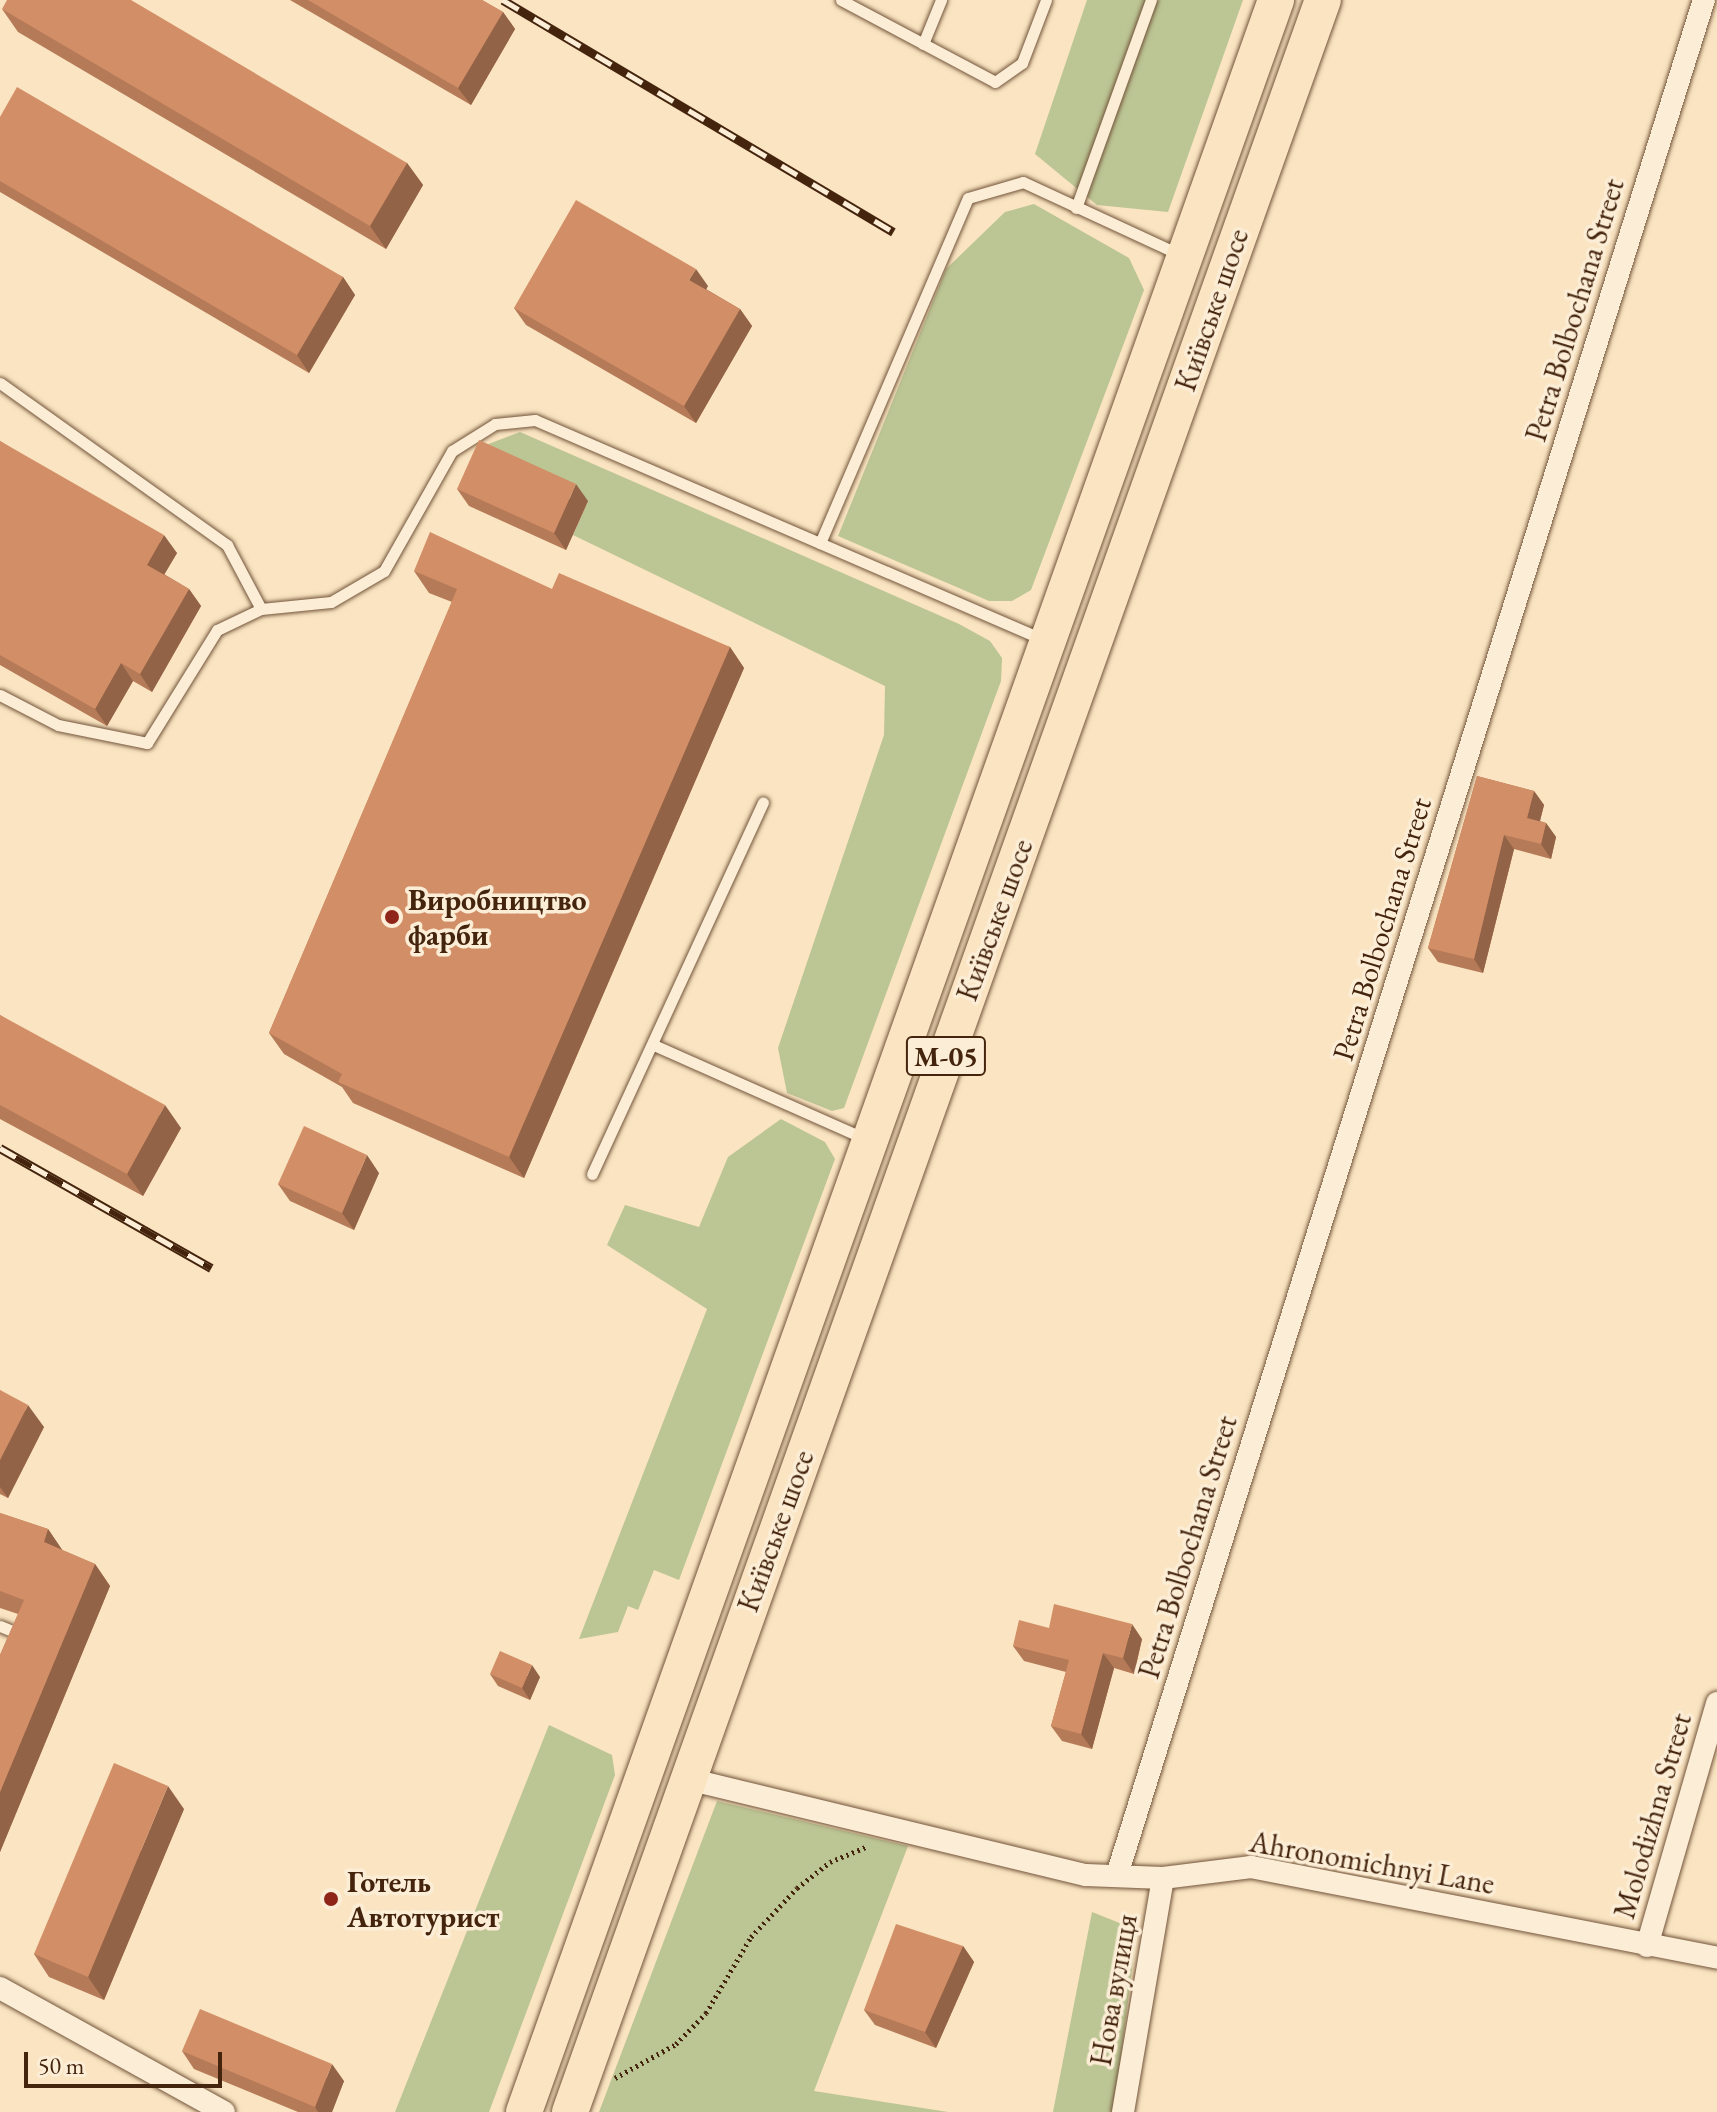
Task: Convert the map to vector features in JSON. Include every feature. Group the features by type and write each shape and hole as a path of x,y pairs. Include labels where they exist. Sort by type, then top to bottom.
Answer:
{"main road":[{"name":"М-05","path":"524,2112 1043,639 1276,0"},
{"name":"Київське шосе","path":"572,2106 1323,0"}],"street":[{"name":"Petra Bolbochana Street","path":"1117,1875 1704,0"},
{"name":"Molodizhna Street","path":"1647,1946 1717,1703"},
{"name":"Ahronomichnyi Lane","path":"688,1779 899,1834 1117,1875 1163,1878 1251,1867 1717,1958"},
{"name":"Нова вулиця","path":"1123,2112 1163,1878"},
{"path":"0,1988 224,2112"}],"lane":[{"path":"841,0 995,82 1013,76 1046,0"},
{"path":"867,14 872,0"},
{"path":"923,44 941,0"},
{"path":"1076,208 1151,0"},
{"path":"820,543 968,198 1023,182 1184,256"},
{"path":"0,383 227,545 261,609"},
{"path":"0,695 58,725 147,743 217,630 261,609 331,602 384,571 452,451 495,424 535,420 1043,639"},
{"path":"592,1174 656,1046 763,802"},
{"path":"656,1046 866,1139"},
{"path":"0,1626 17,1633"}],"path":[{"path":"572,2106 676,2044 706,2013 751,1937 808,1879 830,1862 899,1834"}],"green space":[{"path":"1087,0 1243,0 1168,212 1097,205 1035,154"},
{"path":"1034,204 1129,258 1144,290 1031,590 1012,601 989,601 838,536 946,269 1005,212"},
{"path":"520,432 959,624 990,641 1002,658 1001,681 844,1108 832,1111 787,1093 778,1048 884,735 885,686 573,535 588,501 486,445"},
{"path":"781,1119 825,1142 835,1159 679,1580 654,1570 638,1610 628,1606 618,1632 579,1639 707,1309 607,1245 625,1205 699,1227 728,1157"},
{"path":"549,1725 612,1755 615,1775 489,2112 395,2112"},
{"path":"717,1801 908,1846 814,2091 948,2112 599,2112"},
{"path":"1092,1912 1137,1930 1114,2112 1053,2112"}],"building":[{"path":"7,0 131,0 407,163 370,226 2,9"},
{"path":"308,0 482,0 503,12 458,88"},
{"path":"17,87 343,277 297,355 0,181 0,117"},
{"path":"576,200 696,269 689,280 740,309 684,406 514,308"},
{"path":"479,440 576,484 554,533 457,489"},
{"path":"0,441 164,535 147,565 189,589 140,674 121,663 95,709 0,655"},
{"path":"430,532 552,589 559,573 730,647 509,1157 338,1082 342,1074 269,1033 457,589 414,571"},
{"path":"1477,776 1534,791 1527,818 1546,823 1541,844 1504,835 1474,959 1428,948"},
{"path":"0,1015 165,1105 127,1174 0,1105"},
{"path":"304,1126 367,1155 342,1213 278,1184"},
{"path":"0,1390 28,1405 0,1460"},
{"path":"0,1513 48,1529 44,1542 95,1564 0,1792 0,1655 24,1600 0,1591"},
{"path":"1054,1604 1132,1624 1123,1658 1103,1653 1081,1734 1051,1726 1069,1660 1013,1646 1019,1620 1049,1628"},
{"path":"500,1651 532,1665 522,1688 490,1674"},
{"path":"114,1763 168,1786 88,1977 34,1954"},
{"path":"896,1924 963,1946 925,2032 864,2010"},
{"path":"200,2009 332,2064 315,2107 182,2051"}],"railway":[{"path":"503,0 893,232"},
{"path":"0,1148 211,1268"}],"place":[{"name":"Виробництво фарби","path":"392,917"},
{"name":"Готель Автотурист","path":"331,1899"}]}
